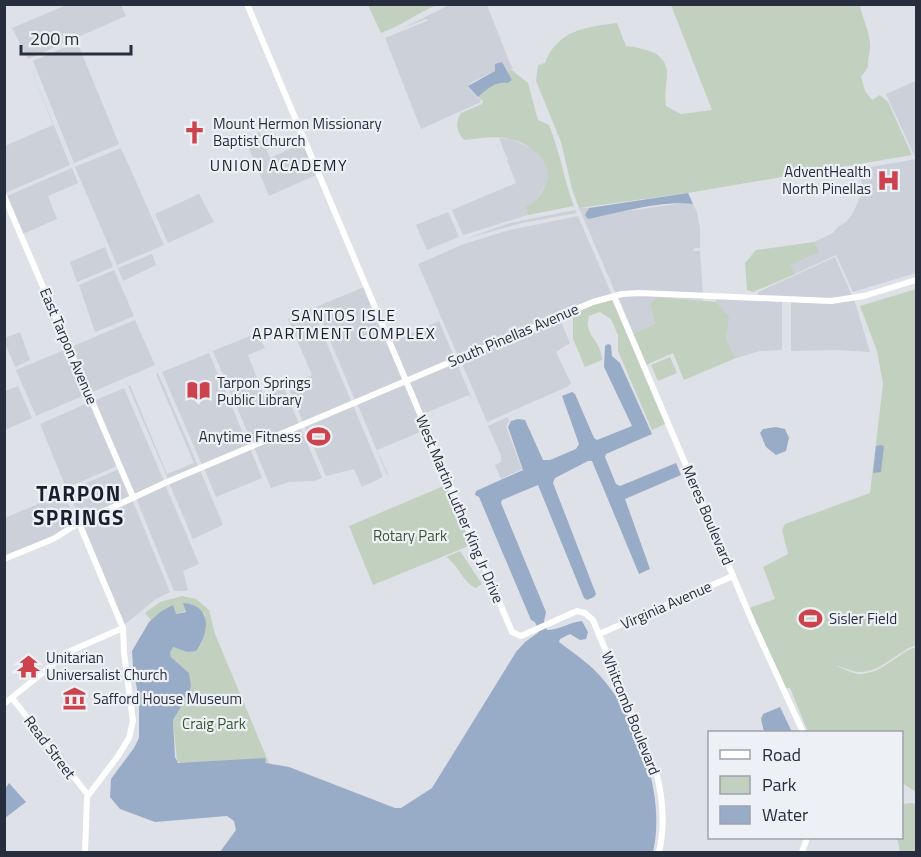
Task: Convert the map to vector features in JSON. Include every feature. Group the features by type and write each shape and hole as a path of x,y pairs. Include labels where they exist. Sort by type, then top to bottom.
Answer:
{"street":[{"name":"West Martin Luther King Jr Drive","path":"247,4 511,630 518,636 536,628"},
{"name":"East Tarpon Avenue","path":"4,196 133,497"},
{"name":"South Pinellas Avenue","path":"4,559 66,532 79,523 133,497 560,314 614,296 640,293 831,301 864,296 916,280"},
{"name":"Meres Boulevard","path":"614,296 802,731"},
{"path":"79,523 123,628 133,721 132,730 118,756 88,795 85,852"},
{"name":"Virginia Avenue","path":"599,634 733,576"},
{"name":"Whitcomb Boulevard","path":"536,628 577,611 593,620 657,775 662,813 659,852"},
{"path":"4,704 68,651 123,628"},
{"name":"Read Street","path":"12,698 88,795"}],"shaded area":[{"path":"69,4 121,5 126,16 28,59 12,28"},
{"path":"449,5 487,5 513,69 507,72 502,62 495,71 468,86 478,97 474,98 479,98 481,102 421,129 385,38 429,20 426,19 401,29"},
{"path":"77,42 119,144 74,163 33,61"},
{"path":"31,69 70,165 5,193 5,146 53,125"},
{"path":"916,81 916,159 886,94"},
{"path":"260,132 270,158 303,143 316,175 269,196 245,139"},
{"path":"499,138 511,139 533,149 546,164 548,175 546,184 534,203 525,207 528,215 463,235 452,210 516,183 507,160 509,159"},
{"path":"121,148 164,245 117,265 75,167"},
{"name":"AdventHealth North Pinellas","path":"916,159 916,273 853,292 836,255 795,274 791,265 818,252 814,242 833,233 852,215 863,191 859,169"},
{"path":"72,168 78,183 48,196 57,219 23,234 7,196"},
{"path":"199,194 214,222 168,243 155,214"},
{"path":"684,203 693,204 697,212 700,248 694,248 693,251 700,251 703,294 616,294 579,208 589,208 587,210 592,218 599,215"},
{"path":"575,210 577,213 522,223 465,239 510,223"},
{"path":"448,212 459,237 427,250 416,225"},
{"path":"578,216 612,295 585,302 458,356 418,264 464,244 506,231"},
{"path":"105,247 113,267 77,282 70,262"},
{"path":"152,254 156,265 123,281 118,268"},
{"path":"835,257 852,296 831,299 758,297 758,292"},
{"path":"114,270 134,316 93,333 95,332 79,285"},
{"path":"364,287 403,379 355,400 316,307"},
{"path":"630,295 703,298 703,300 658,297 650,304 655,324 633,334 617,297"},
{"path":"716,298 782,302 782,350 760,351 736,358 726,339 728,317 716,302"},
{"path":"854,299 870,352 791,351 791,302"},
{"path":"312,308 351,401 303,422 288,386 312,375 288,319"},
{"path":"559,317 570,343 556,352 571,383 567,387 487,422 460,359"},
{"path":"135,320 155,365 90,393 71,347"},
{"path":"439,321 454,357 407,378 392,342"},
{"path":"20,332 30,360 15,367 5,338"},
{"path":"257,333 265,348 248,355 264,396 284,388 299,424 252,443 213,351"},
{"path":"67,349 87,394 36,416 16,370"},
{"path":"209,353 248,445 202,465 162,372"},
{"path":"456,361 472,399 469,395 423,414 408,381"},
{"path":"158,373 198,466 168,479 128,386 130,385 167,474 194,463 156,374"},
{"path":"404,383 425,430 377,450 387,475 357,403"},
{"path":"18,386 32,418 5,430 5,391"},
{"path":"124,388 164,481 134,494 94,401"},
{"path":"90,402 117,466 66,488 40,424"},
{"path":"538,403 508,417 506,427 522,469 501,479 495,465 501,462 501,455 488,426"},
{"path":"353,405 383,477 362,487 354,469 326,476 304,425"},
{"path":"300,427 322,478 314,481 289,482 271,488 254,447"},
{"path":"250,448 262,478 216,497 204,468"},
{"path":"119,469 130,496 80,520 68,491"},
{"path":"200,470 223,525 193,539 169,483"},
{"path":"165,484 199,564 183,571 188,590 186,591 174,591 136,498"},
{"path":"64,493 76,523 65,531 5,557 5,518"},
{"path":"132,499 170,592 156,599 124,625 81,524"}],"green space":[{"path":"368,5 437,5 381,33"},
{"path":"671,5 860,5 870,43 868,67 861,77 865,91 872,100 880,95 888,102 912,155 688,193 579,208 561,142 536,81 538,65 545,63 557,43 574,32 617,23 626,46 652,52 658,55 666,65 666,106 681,114 712,110"},
{"path":"512,70 528,83 538,120 549,125 574,206 528,215 525,207 536,199 547,179 545,163 540,156 526,145 510,139 493,137 464,140 459,134 457,124 461,113 482,104 483,101 478,97 485,89 512,80 507,72"},
{"path":"814,242 819,252 791,265 795,274 753,292 747,290 745,263 756,250"},
{"path":"916,289 916,645 867,671 856,672 836,666 857,674 868,673 916,647 916,792 903,784 903,731 808,731 790,688 786,688 749,608 775,599 763,567 788,554 782,530 785,524 870,493 883,384 877,351 860,306"},
{"path":"658,297 716,302 729,317 726,339 736,358 684,380 673,353 646,365 633,334 655,324 650,304"},
{"path":"612,299 667,423 652,430 618,351 618,335 611,319 600,312 589,316 588,328 599,348 602,360 585,367 573,339 573,315 593,304"},
{"path":"670,357 677,373 658,381 651,365"},
{"name":"Rotary Park","path":"446,485 471,545 373,585 349,526"},
{"path":"460,551 482,584 476,588 467,582 446,557"},
{"name":"Craig Park","path":"182,596 196,599 209,610 215,634 269,763 258,759 183,764 177,761 173,720 190,692 191,685 189,673 171,657 170,653 173,647 187,652 201,644 205,629 205,614 184,604 186,611 176,614 160,612 151,620 145,613 160,602"},
{"path":"903,804 916,804 916,852 900,852 897,839 903,839"}],"water":[{"path":"502,62 512,80 492,86 478,97 468,86 495,71 495,64"},
{"path":"688,193 693,204 654,205 588,219 585,215 589,208"},
{"path":"611,345 612,356 620,363 652,434 606,454 605,457 616,484 620,486 676,463 681,475 625,499 650,569 639,574 592,461 555,478 553,483 596,594 594,597 587,600 584,598 538,485 502,500 501,503 546,612 544,621 547,630 582,621 588,632 586,639 580,640 570,634 560,639 559,642 589,665 606,682 633,726 644,751 655,803 656,828 653,852 220,852 236,830 234,821 227,816 155,822 120,809 110,797 111,779 139,738 139,701 132,651 149,622 160,612 173,605 176,614 186,612 183,603 192,605 204,614 206,628 196,651 187,652 173,647 170,653 171,657 189,673 191,685 190,692 173,720 175,757 178,763 265,758 266,763 289,767 395,808 401,808 432,788 516,652 539,632 535,622 531,620 479,497 475,495 476,491 523,470 508,427 511,421 525,420 543,460 550,460 576,449 579,444 562,396 572,392 575,394 594,438 597,440 632,426 604,367 605,346"},
{"path":"776,427 785,429 789,438 786,451 776,455 766,447 760,433 763,429"},
{"path":"876,446 884,446 881,472 873,473"},
{"path":"780,707 792,731 764,731 761,719 763,714"},
{"path":"9,783 26,802 5,818 5,789"}],"place":[{"name":"Mount Hermon Missionary Baptist Church","path":"195,132"},
{"name":"AdventHealth North Pinellas","path":"889,180"},
{"name":"Tarpon Springs Public Library","path":"199,391"},
{"name":"Anytime Fitness","path":"319,436"},
{"name":"Sisler Field","path":"811,618"},
{"name":"Unitarian Universalist Church","path":"28,666"},
{"name":"Safford House Museum","path":"75,698"}],"district":[{"name":"UNION ACADEMY","path":"279,165"},
{"name":"SANTOS ISLE APARTMENT COMPLEX","path":"344,324"},
{"name":"TARPON SPRINGS","path":"79,505"}]}
